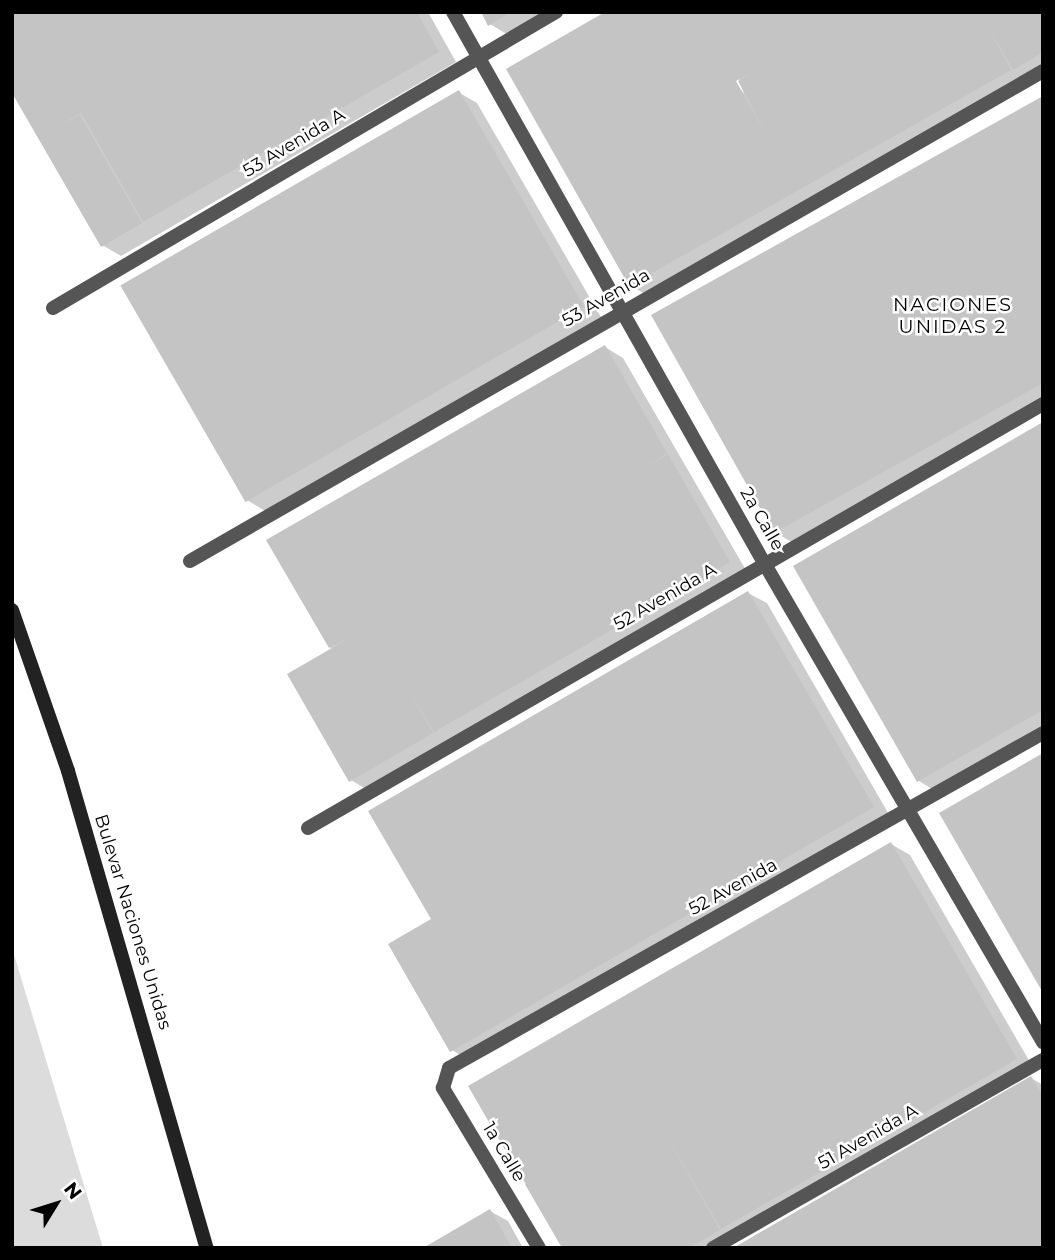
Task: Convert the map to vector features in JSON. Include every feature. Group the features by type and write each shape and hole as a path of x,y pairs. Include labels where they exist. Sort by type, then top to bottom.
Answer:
{"main road":[{"name":"Bulevar Naciones Unidas","path":"12,610 68,771 206,1248"}],"street":[{"name":"2a Calle","path":"453,12 763,561 1043,1042"},
{"name":"53 Avenida A","path":"53,308 556,12"},
{"name":"53 Avenida","path":"190,561 1043,71"},
{"name":"52 Avenida A","path":"309,828 763,561 1043,404"},
{"name":"52 Avenida","path":"444,1075 1043,733"},
{"name":"51 Avenida A","path":"713,1248 1043,1060"},
{"name":"1a Calle","path":"444,1075 443,1088 539,1248"}],"shaded area":[{"path":"12,948 103,1248 12,1248"}],"building":[{"path":"12,12 417,12 439,52 143,222 81,113 55,128 80,115 142,223 101,247 12,93"},
{"path":"481,12 511,12 488,26"},
{"path":"605,12 1043,12 1043,52 1013,70 984,19 1011,70 629,286 506,69","holes":["762,67 738,81 770,141 736,81"]},
{"path":"459,90 584,307 245,502 120,286"},
{"path":"1043,96 1043,383 774,533 651,315"},
{"path":"605,345 667,453 646,467 668,454 730,562 434,732 404,682 433,733 349,782 287,674 351,637 329,648 266,540"},
{"path":"1043,422 1043,710 917,782 793,566"},
{"path":"748,591 874,807 450,1052 388,944 431,919 368,811"},
{"path":"1043,753 1043,993 939,813"},
{"path":"891,842 1017,1059 721,1229 658,1121 720,1230 689,1248 562,1248 468,1086"},
{"path":"1031,1076 1043,1096 1043,1248 733,1248"},
{"path":"490,1209 512,1248 423,1248"}],"district":[{"name":"NACIONES UNIDAS 2","path":"953,316"}]}
